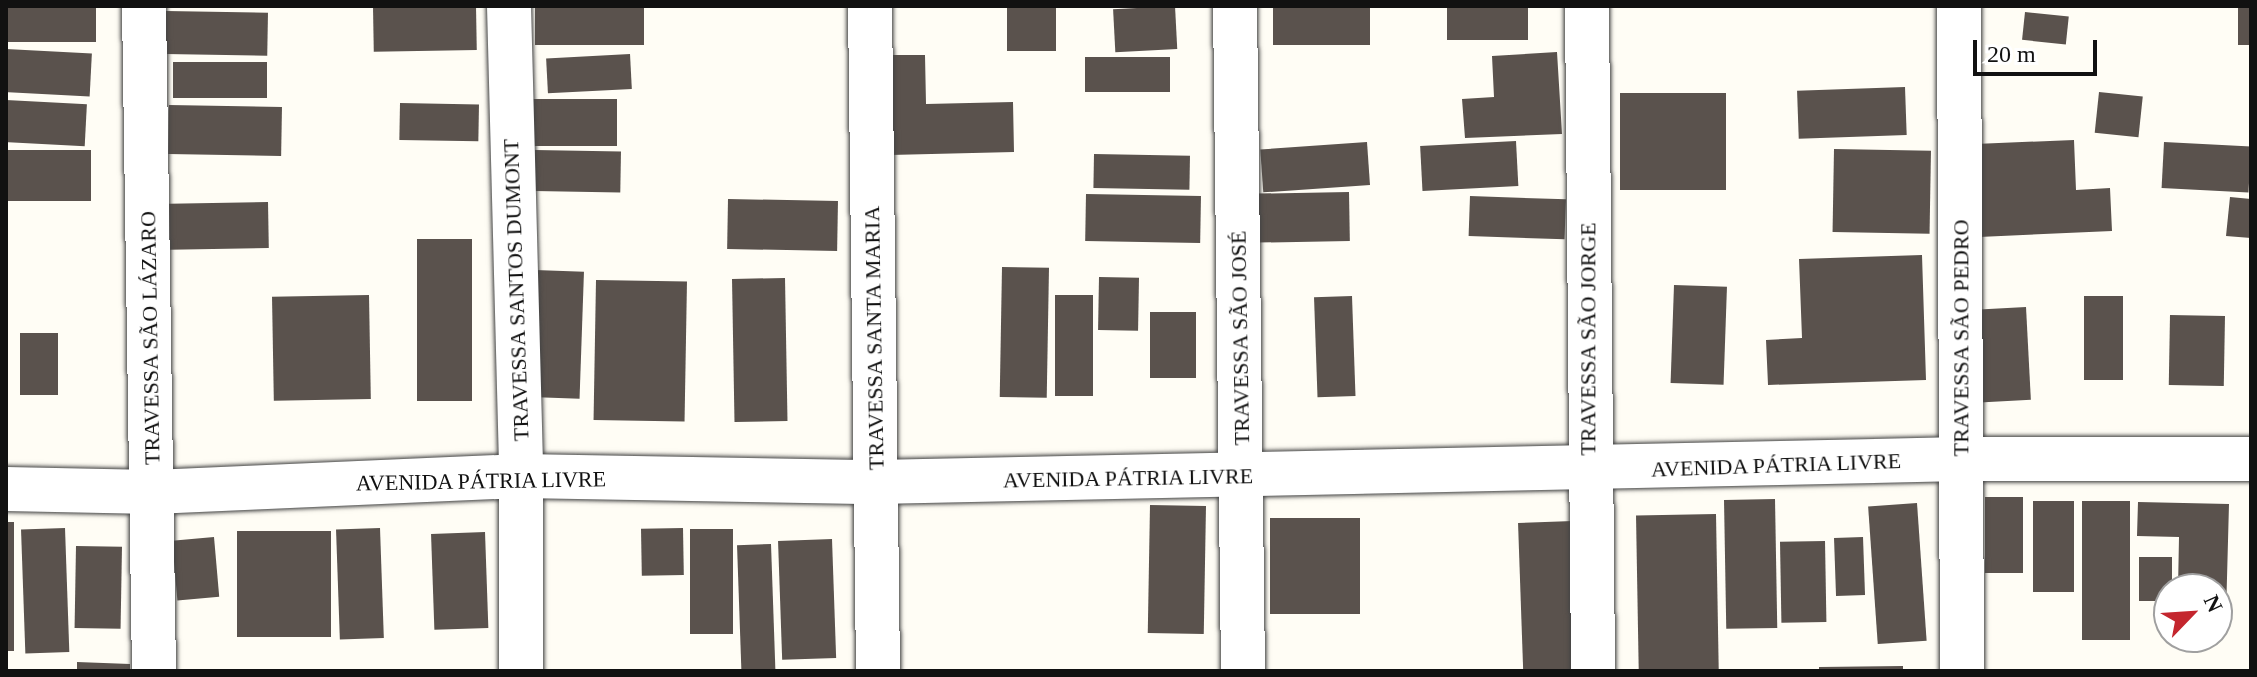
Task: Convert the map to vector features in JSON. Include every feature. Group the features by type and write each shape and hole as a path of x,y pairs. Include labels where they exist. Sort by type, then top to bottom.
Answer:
{"street":[{"name":"TRAVESSA SÃO LÁZARO","path":"144,6 154,671"},
{"name":"TRAVESSA SANTOS DUMONT","path":"509,6 521,476 521,671"},
{"name":"TRAVESSA SANTA MARIA","path":"870,6 878,671"},
{"name":"TRAVESSA SÃO JOSÉ","path":"1235,6 1243,671"},
{"name":"TRAVESSA SÃO JORGE","path":"1587,6 1593,671"},
{"name":"TRAVESSA SÃO PEDRO","path":"1959,6 1962,671"},
{"name":"AVENIDA PÁTRIA LIVRE","path":"6,489 153,492 521,476 876,482 1589,470 1962,459 2251,459"}],"building":[{"path":"6,6 96,6 96,42 6,42"},
{"path":"476,6 477,50 374,52 373,8"},
{"path":"535,6 644,6 644,45 535,45"},
{"path":"1007,6 1056,6 1056,51 1007,51"},
{"path":"1175,6 1177,49 1115,52 1113,9"},
{"path":"1273,6 1370,6 1370,45 1273,45"},
{"path":"1447,6 1528,6 1528,40 1447,40"},
{"path":"2238,6 2251,6 2251,45 2238,45"},
{"path":"166,11 268,13 267,56 165,54"},
{"path":"2025,12 2069,17 2066,44 2022,40"},
{"path":"6,49 92,54 90,96 6,92"},
{"path":"1557,52 1562,134 1465,138 1462,99 1494,97 1492,56"},
{"path":"630,54 632,89 548,93 546,58"},
{"path":"888,55 925,55 926,104 1013,102 1014,152 890,155"},
{"path":"1085,57 1170,57 1170,92 1085,92"},
{"path":"173,62 267,62 267,98 173,98"},
{"path":"1905,87 1907,135 1799,139 1797,91"},
{"path":"2099,92 2143,97 2138,137 2095,133"},
{"path":"1620,93 1726,93 1726,190 1620,190"},
{"path":"532,99 617,99 617,146 532,146"},
{"path":"6,100 87,104 85,146 6,142"},
{"path":"400,103 479,104 478,141 399,140"},
{"path":"169,105 282,107 281,156 168,154"},
{"path":"2074,140 2076,190 2110,188 2112,231 1979,237 1975,144"},
{"path":"1516,141 1518,186 1422,191 1420,146"},
{"path":"1367,142 1370,185 1263,192 1260,149"},
{"path":"2164,142 2251,147 2248,192 2162,188"},
{"path":"1834,149 1931,151 1930,234 1833,232"},
{"path":"6,150 91,150 91,201 6,201"},
{"path":"535,150 621,152 620,192 534,191"},
{"path":"1094,154 1190,156 1189,190 1093,188"},
{"path":"1349,192 1350,241 1257,243 1256,194"},
{"path":"1086,194 1201,196 1200,243 1085,241"},
{"path":"1470,196 1566,199 1565,239 1469,236"},
{"path":"2230,197 2251,199 2251,238 2226,236"},
{"path":"728,199 838,201 837,251 727,249"},
{"path":"268,202 269,248 170,250 169,204"},
{"path":"417,239 472,239 472,401 417,401"},
{"path":"1922,255 1926,380 1768,385 1766,340 1802,338 1799,259"},
{"path":"1002,267 1049,268 1047,398 1000,397"},
{"path":"535,270 584,272 580,399 531,397"},
{"path":"1099,277 1139,278 1138,331 1098,330"},
{"path":"785,278 787,421 735,422 732,279"},
{"path":"596,280 687,282 685,422 594,420"},
{"path":"1674,285 1727,287 1724,385 1671,383"},
{"path":"369,295 371,399 274,401 272,297"},
{"path":"1055,295 1093,295 1093,396 1055,396"},
{"path":"1352,296 1355,396 1318,397 1314,297"},
{"path":"2084,296 2123,296 2123,380 2084,380"},
{"path":"2026,307 2031,400 1975,403 1970,310"},
{"path":"1150,312 1196,312 1196,378 1150,378"},
{"path":"2170,315 2225,316 2224,386 2169,385"},
{"path":"20,333 58,333 58,395 20,395"},
{"path":"1985,497 2023,497 2023,573 1985,573"},
{"path":"1775,499 1777,628 1726,629 1724,500"},
{"path":"2033,501 2074,501 2074,592 2033,592"},
{"path":"2082,501 2130,501 2130,640 2082,640"},
{"path":"2138,502 2229,504 2227,573 2178,573 2179,537 2137,536"},
{"path":"1917,503 1927,641 1878,644 1868,506"},
{"path":"1150,505 1206,506 1204,634 1148,633"},
{"path":"1716,514 1719,669 1639,670 1636,515"},
{"path":"1270,518 1360,518 1360,614 1270,614"},
{"path":"1573,521 1578,670 1523,671 1518,523"},
{"path":"6,522 14,522 14,651 6,651"},
{"path":"65,528 69,652 25,653 21,530"},
{"path":"380,528 384,638 340,639 336,530"},
{"path":"683,528 684,575 642,576 641,529"},
{"path":"690,529 733,529 733,634 690,634"},
{"path":"237,531 331,531 331,637 237,637"},
{"path":"485,532 488,628 434,630 431,534"},
{"path":"214,537 219,597 177,600 172,541"},
{"path":"1863,537 1865,595 1836,596 1834,538"},
{"path":"832,539 836,658 782,660 778,541"},
{"path":"1825,541 1826,622 1781,623 1780,542"},
{"path":"771,544 775,671 741,671 737,545"},
{"path":"76,546 122,547 121,629 75,628"},
{"path":"2139,557 2172,557 2172,573 2153,573 2153,601 2139,601"},
{"path":"77,662 130,664 130,671 77,671"},
{"path":"1903,666 1903,671 1819,671 1819,667"}]}
